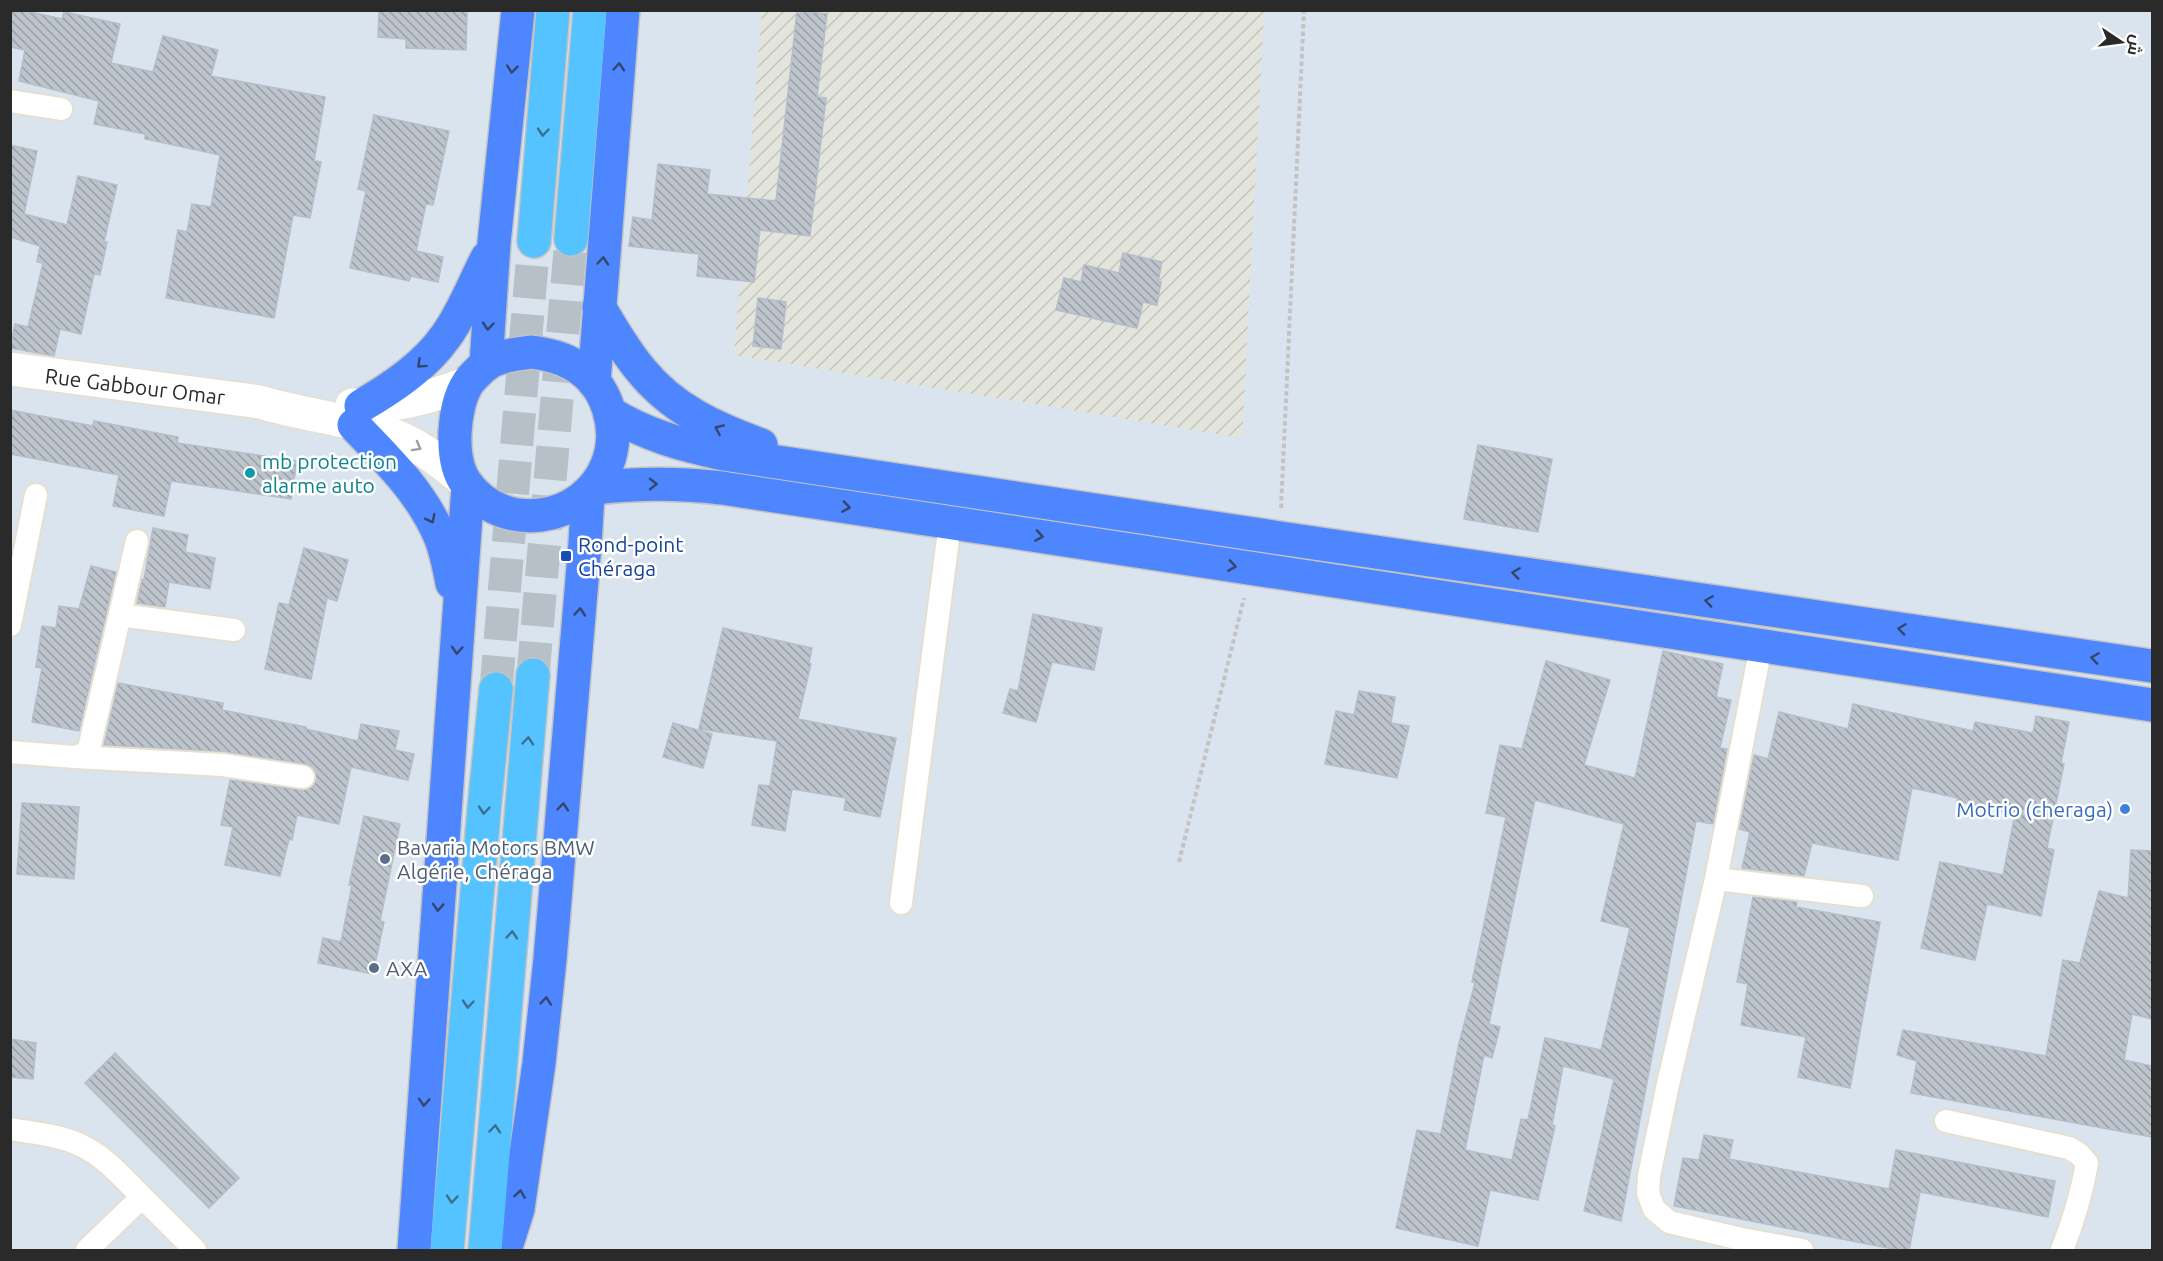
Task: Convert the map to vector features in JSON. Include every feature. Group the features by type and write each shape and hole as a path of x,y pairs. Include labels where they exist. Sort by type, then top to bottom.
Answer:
{"highway":[{"path":"534,241 553,10"},
{"path":"571,239 590,10"},
{"path":"485,1251 533,675"},
{"path":"447,1251 496,689"}],"main road":[{"path":"414,1251 466,484 458,462 455,431 460,401 477,374 494,243 518,10"},
{"path":"594,382 623,10"},
{"path":"459,613 439,535 423,504 358,416 440,345 449,333 494,243"},
{"path":"600,306 640,369 670,400 726,433 833,470"},
{"path":"466,484 489,504 513,514 540,516 566,510 591,491 609,460 613,429 604,397 594,382 576,366 555,356 531,352 508,355 477,374"},
{"name":"Rue Gabbour Omar","path":"10,369 260,402 297,412 358,416 442,393 477,374"},
{"path":"610,413 634,428 700,449 1280,538 2152,666"},
{"name":"Rue Gabbour Omar","path":"358,416 416,446 441,462 466,484"},
{"path":"591,491 646,484 697,485 2152,705"},
{"path":"505,1251 518,1209 542,1040 591,491"}],"street":[{"path":"10,101 61,109"},
{"path":"10,625 36,495"},
{"path":"901,903 950,523"},
{"path":"75,757 88,753 137,541"},
{"path":"120,615 234,630"},
{"path":"1761,646 1716,879 1668,1083 1649,1176 1648,1192 1654,1209 1669,1222 1802,1251"},
{"path":"10,752 223,765 303,777"},
{"path":"1716,879 1862,897"},
{"path":"1946,1120 2069,1148 2084,1158 2087,1163 2084,1184 2062,1251"},
{"path":"10,1129 47,1135 80,1145 107,1162 195,1251"},
{"path":"87,1251 142,1197"}],"path":[{"path":"1280,538 1304,10"},
{"path":"1179,862 1251,568"}],"shaded area":[{"path":"762,11 1264,11 1242,438 734,355"}],"building":[{"path":"10,10 22,10 62,19 64,12 120,24 111,63 153,72 163,36 218,50 211,76 325,97 314,161 321,162 310,218 293,215 274,318 166,298 178,230 187,232 192,204 211,207 220,155 145,139 145,134 94,124 99,101 19,81 25,50 10,47"},
{"path":"379,10 467,10 466,50 406,48 406,39 378,37"},
{"path":"797,11 827,14 817,97 826,98 810,236 760,230 754,282 697,276 699,254 629,246 633,217 652,220 658,164 710,170 707,194 776,201"},
{"path":"374,115 449,131 433,205 426,204 416,251 443,257 438,282 411,276 409,281 350,268 366,191 358,189"},
{"path":"10,145 37,151 24,214 67,225 78,176 117,185 104,242 107,242 100,275 94,274 81,334 60,329 54,356 10,348 15,324 28,327 43,263 37,262 40,246 10,237"},
{"path":"1123,253 1162,262 1157,305 1143,302 1137,328 1056,310 1064,278 1081,282 1084,265 1119,273"},
{"path":"758,298 786,302 781,349 753,346"},
{"path":"10,410 93,426 94,421 178,437 177,443 297,461 291,499 171,481 164,516 113,506 119,475 10,454"},
{"path":"1478,445 1552,459 1538,532 1464,519"},
{"path":"153,528 188,535 185,552 215,558 210,589 169,582 165,607 137,603 142,579 144,580"},
{"path":"304,548 348,560 337,601 327,598 311,679 265,669 279,603 289,605"},
{"path":"91,566 116,572 79,731 32,722 42,668 36,667 42,626 56,628 59,606 79,609"},
{"path":"1033,614 1102,628 1094,670 1052,662 1036,722 1003,713 1010,689 1018,691"},
{"path":"723,628 812,648 809,663 811,664 798,719 896,738 880,817 844,810 846,798 792,789 785,831 752,825 759,785 770,786 777,741 699,729"},
{"path":"1663,651 1723,664 1716,697 1731,700 1720,748 1727,749 1713,824 1696,821 1621,1221 1584,1211 1614,1079 1563,1066 1552,1125 1555,1126 1538,1200 1490,1190 1478,1246 1396,1228 1417,1130 1441,1134 1459,1043 1475,983 1472,982 1506,817 1486,813 1500,745 1522,749 1546,661 1610,680 1584,765 1635,778","holes":["1535,800 1624,824 1601,921 1630,928 1601,1050 1545,1038 1528,1120 1521,1119 1512,1160 1465,1150 1484,1055 1492,1058 1500,1027 1489,1024"]},
{"path":"118,683 223,703 222,710 306,727 306,729 358,741 361,724 399,731 395,750 414,754 408,780 351,767 339,824 297,815 292,840 289,839 280,876 225,865 233,827 221,825 230,780 302,790 314,785 315,772 311,766 305,764 225,752 104,745"},
{"path":"1359,691 1395,697 1391,723 1409,726 1397,778 1325,764 1336,711 1354,715"},
{"path":"1853,704 1973,731 1975,722 2033,733 2036,716 2069,722 2061,763 2064,764 2047,848 2054,850 2041,916 1987,904 1975,960 1921,948 1940,862 2003,875 2015,814 1912,788 1898,860 1812,843 1804,876 1742,868 1750,832 1739,829 1754,755 1768,759 1779,712 1848,729"},
{"path":"673,723 712,734 703,768 663,757"},
{"path":"22,803 79,807 74,879 17,874"},
{"path":"364,816 400,824 380,921 384,922 373,974 318,963 323,938 341,942 352,885 349,885"},
{"path":"2131,850 2152,851 2152,1019 2132,1014 2124,1060 2152,1066 2152,1137 1911,1093 1917,1061 1897,1055 1903,1030 2046,1056 2063,960 2080,963 2099,891 2128,898"},
{"path":"1753,897 1797,902 1796,907 1880,922 1850,1088 1798,1077 1806,1037 1741,1025 1748,984 1737,982"},
{"path":"10,1039 36,1043 33,1079 10,1077"},
{"path":"115,1053 239,1178 209,1208 85,1083"},
{"path":"1704,1135 1733,1140 1729,1159 1889,1189 1896,1150 2055,1181 2048,1217 1920,1192 1909,1251 1903,1251 1674,1206 1683,1158 1699,1160"}],"tunnel":[{"path":"533,675 571,239"},
{"path":"496,689 534,241"}],"place":[{"name":"mb protection alarme auto","path":"250,473"},
{"name":"Rond-point Chéraga","path":"566,556"},
{"name":"Motrio (cheraga)","path":"2125,809"},
{"name":"Bavaria Motors BMW Algérie, Chéraga","path":"385,859"},
{"name":"AXA","path":"374,968"}]}
